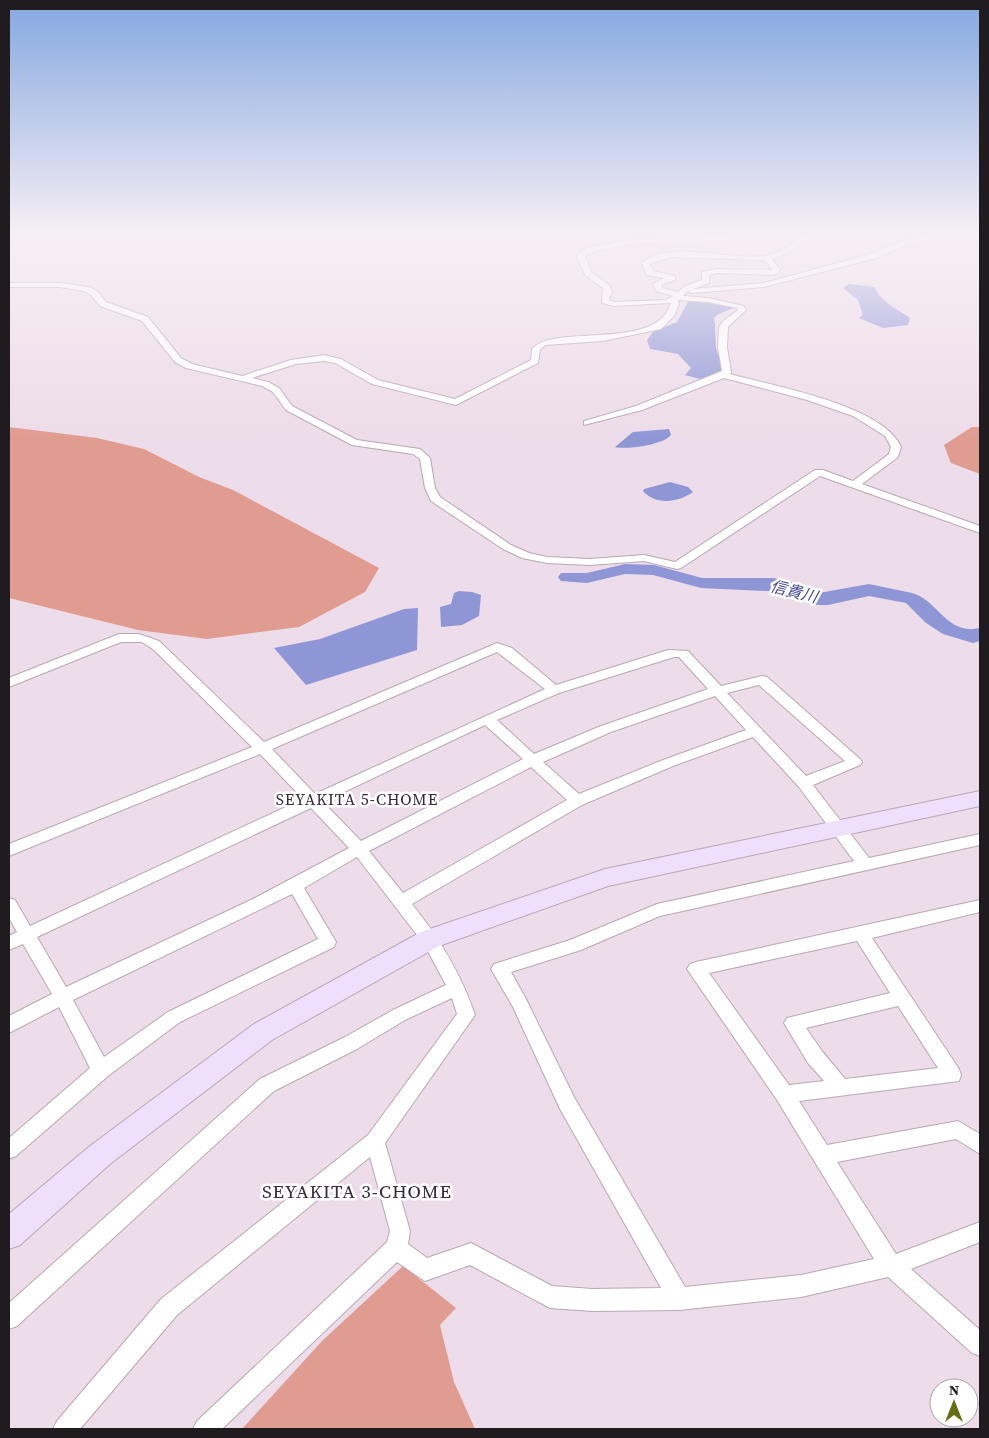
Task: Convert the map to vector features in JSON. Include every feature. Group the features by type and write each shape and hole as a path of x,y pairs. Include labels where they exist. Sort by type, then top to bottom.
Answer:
{"street":[{"path":"102,303 145,319 178,360 196,368 258,381 276,390 289,408 355,443 403,448 422,454 425,458 430,488 439,503 507,547 526,556 547,560 590,562 644,558 677,566 819,472 980,530"},
{"path":"611,303 644,303"},
{"path":"243,378 294,362 325,358 345,364 360,376 375,382 435,394 456,402 536,361 536,350 543,343 603,338 658,327 670,316 675,303"},
{"path":"587,422 657,402 723,375 726,372 726,361 722,347 722,332 725,324 742,310 740,306 725,303"},
{"path":"723,375 827,404 881,428 890,435 896,446 894,455 854,485"},
{"path":"9,683 119,638 138,638 155,642 262,748 359,849 430,939 457,988 466,1015 375,1141 169,1307 65,1429"},
{"path":"9,850 262,748 496,647 507,651 554,690"},
{"path":"9,943 487,719 554,690 673,653 683,654 718,690 754,732 804,783 840,827 864,864"},
{"path":"9,1025 62,996 295,886 359,849 534,761 628,720 718,690 762,680 855,762 804,783"},
{"path":"487,719 578,801"},
{"path":"400,902 578,801 668,763 754,732"},
{"path":"9,1234 100,1155 264,1032 430,939 605,878 980,798"},
{"path":"679,1299 567,1103 520,1004 500,969 575,945 657,910 980,839"},
{"path":"9,1150 101,1070 174,1017 328,942 295,886"},
{"path":"9,904 28,934 101,1070"},
{"path":"980,906 861,934 696,969 784,1094 824,1155 891,1266 980,1346"},
{"path":"784,1094 839,1086 952,1075 861,934"},
{"path":"9,1318 267,1085 457,988"},
{"path":"839,1086 815,1057 793,1023 903,997"},
{"path":"824,1155 958,1130 980,1145"},
{"path":"205,1429 396,1248 400,1231 375,1141"},
{"path":"396,1248 425,1270 470,1254 550,1297 602,1300 679,1299 801,1286 891,1266 980,1232"}],"shaded area":[{"path":"9,427 97,438 144,449 199,477 233,490 379,568 365,592 299,627 207,639 138,630 9,598"},
{"path":"972,427 980,427 980,474 951,463 944,445"},
{"path":"403,1266 456,1308 440,1325 454,1382 475,1429 242,1429 322,1341"}],"water":[{"path":"687,303 730,303 735,307 714,318 716,348 722,363 722,372 700,379 685,375 691,368 678,354 650,349 647,340 653,332 677,322"},
{"path":"859,303 888,303 910,318 908,325 883,328 859,318 863,315"},
{"path":"669,429 671,435 660,442 635,447 615,447 633,432"},
{"path":"670,482 688,487 693,492 674,500 661,501 648,496 643,491 644,489"},
{"path":"459,591 481,595 479,616 462,625 441,627 440,607 451,604 454,593"},
{"path":"418,608 417,650 306,685 274,648 320,639 404,609"}],"waterway":[{"name":"信貴川","path":"567,577 587,578 625,569 654,570 701,583 773,584 791,587 816,599 828,599 869,590 912,599 933,619 950,630 973,637 980,634"}],"district":[{"name":"SEYAKITA 5-CHOME","path":"357,799"},
{"name":"SEYAKITA 3-CHOME","path":"357,1191"}]}
